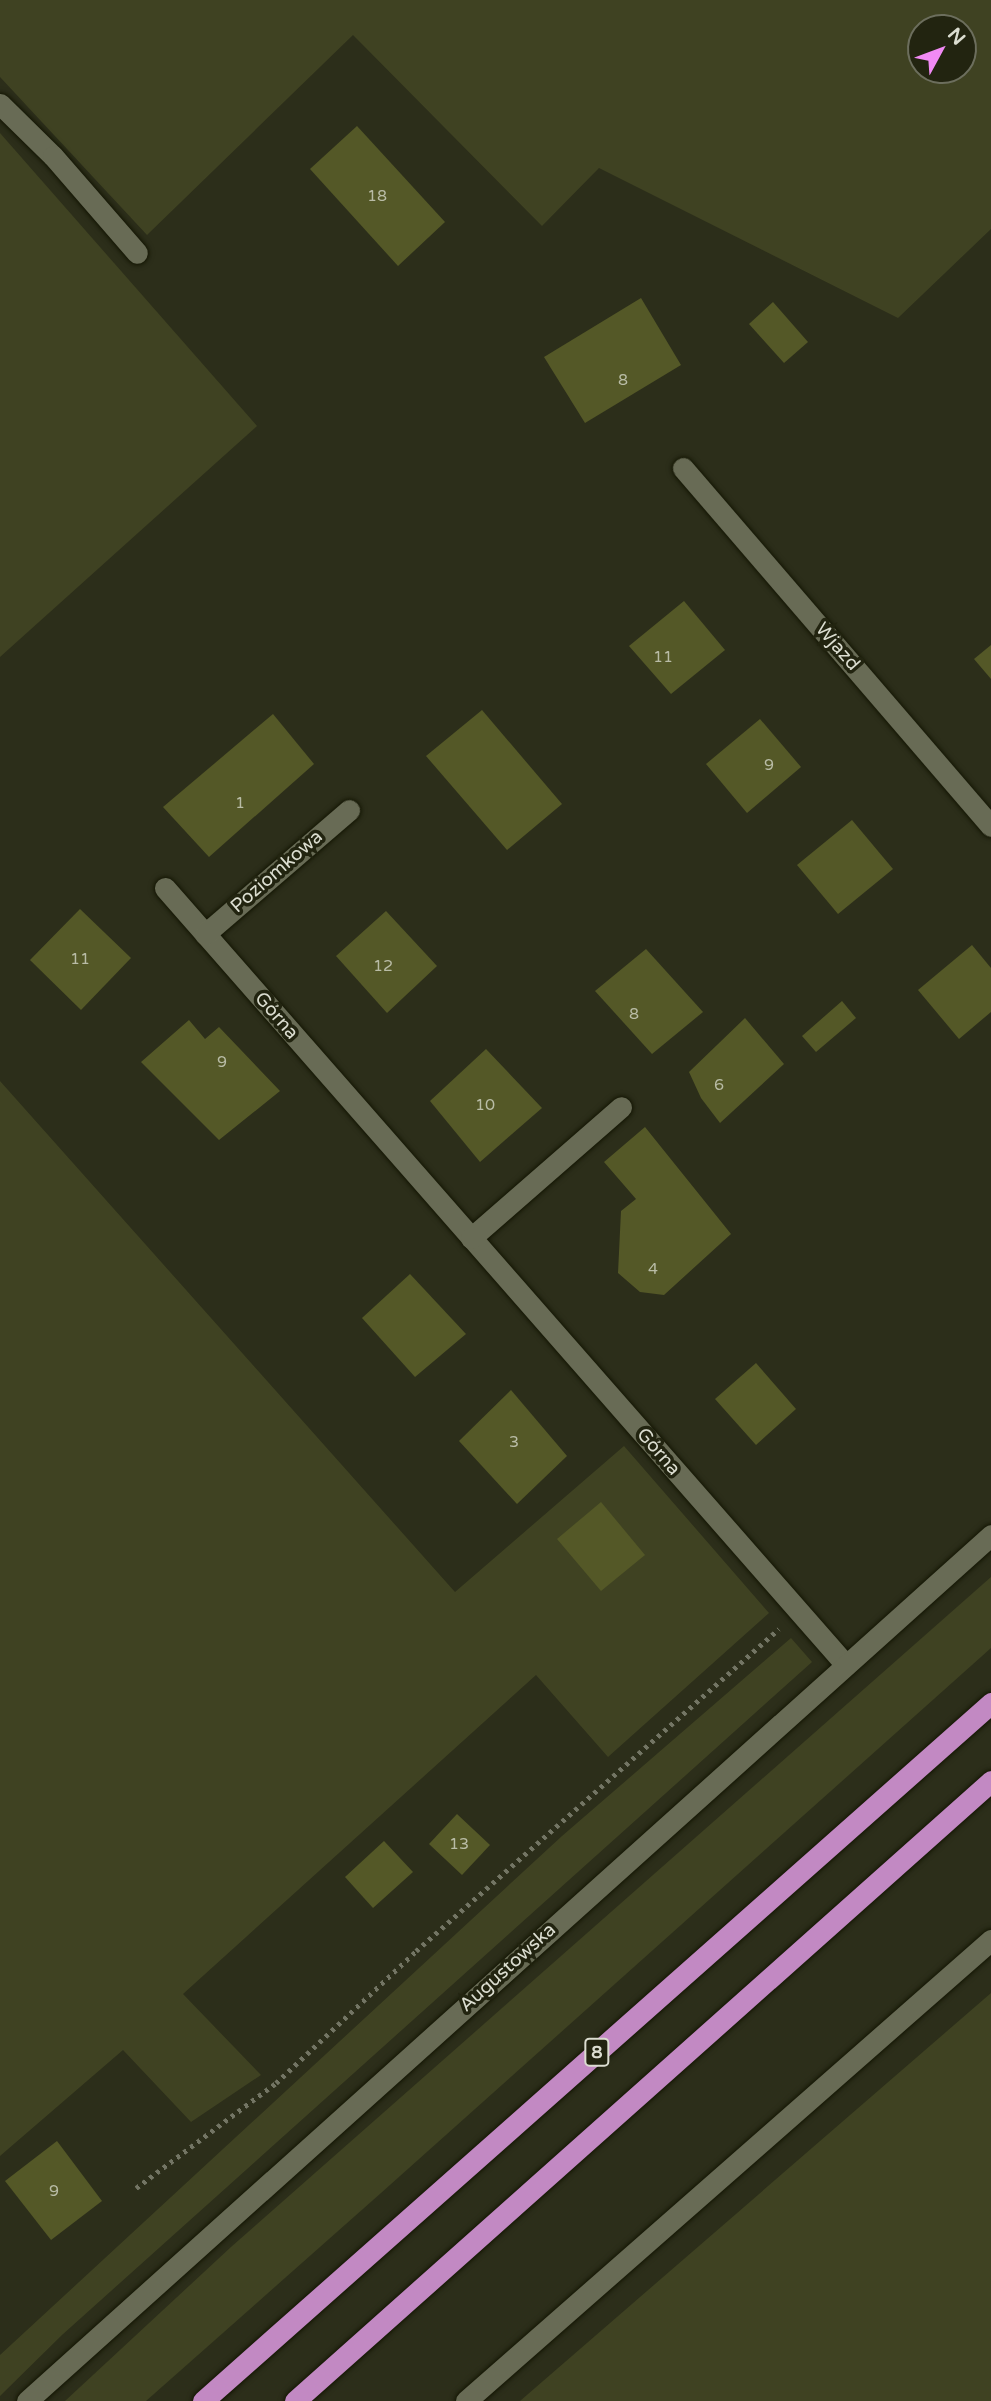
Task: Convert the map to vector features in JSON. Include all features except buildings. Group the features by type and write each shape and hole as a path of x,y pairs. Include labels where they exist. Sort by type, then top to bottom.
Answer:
{"highway":[{"name":"8","path":"203,2401 991,1703"},
{"path":"295,2401 416,2290 991,1781"}],"street":[{"path":"0,104 53,156 137,253"},
{"name":"Wjazd","path":"683,468 991,826"},
{"name":"Poziomkowa","path":"205,934 349,810"},
{"name":"Górna","path":"165,888 846,1665"},
{"path":"471,1238 621,1107"},
{"name":"Augustowska","path":"27,2401 991,1535"},
{"path":"466,2401 991,1940"}],"path":[{"path":"136,2188 275,2083 426,1942 798,1612"}],"green space":[{"path":"0,0 991,0 991,229 898,318 599,168 542,226 353,35 147,235 0,77"},
{"path":"0,133 257,426 0,657"},
{"path":"0,1081 455,1592 624,1446 769,1613 608,1757 536,1675 183,1994 261,2075 191,2122 123,2050 0,2156"},
{"path":"991,1577 991,1648 381,2193 146,2401 65,2401 231,2247"},
{"path":"791,1638 812,1662 62,2335 0,2396 0,2355 562,1836"},
{"path":"991,1993 991,2401 520,2401"}]}
